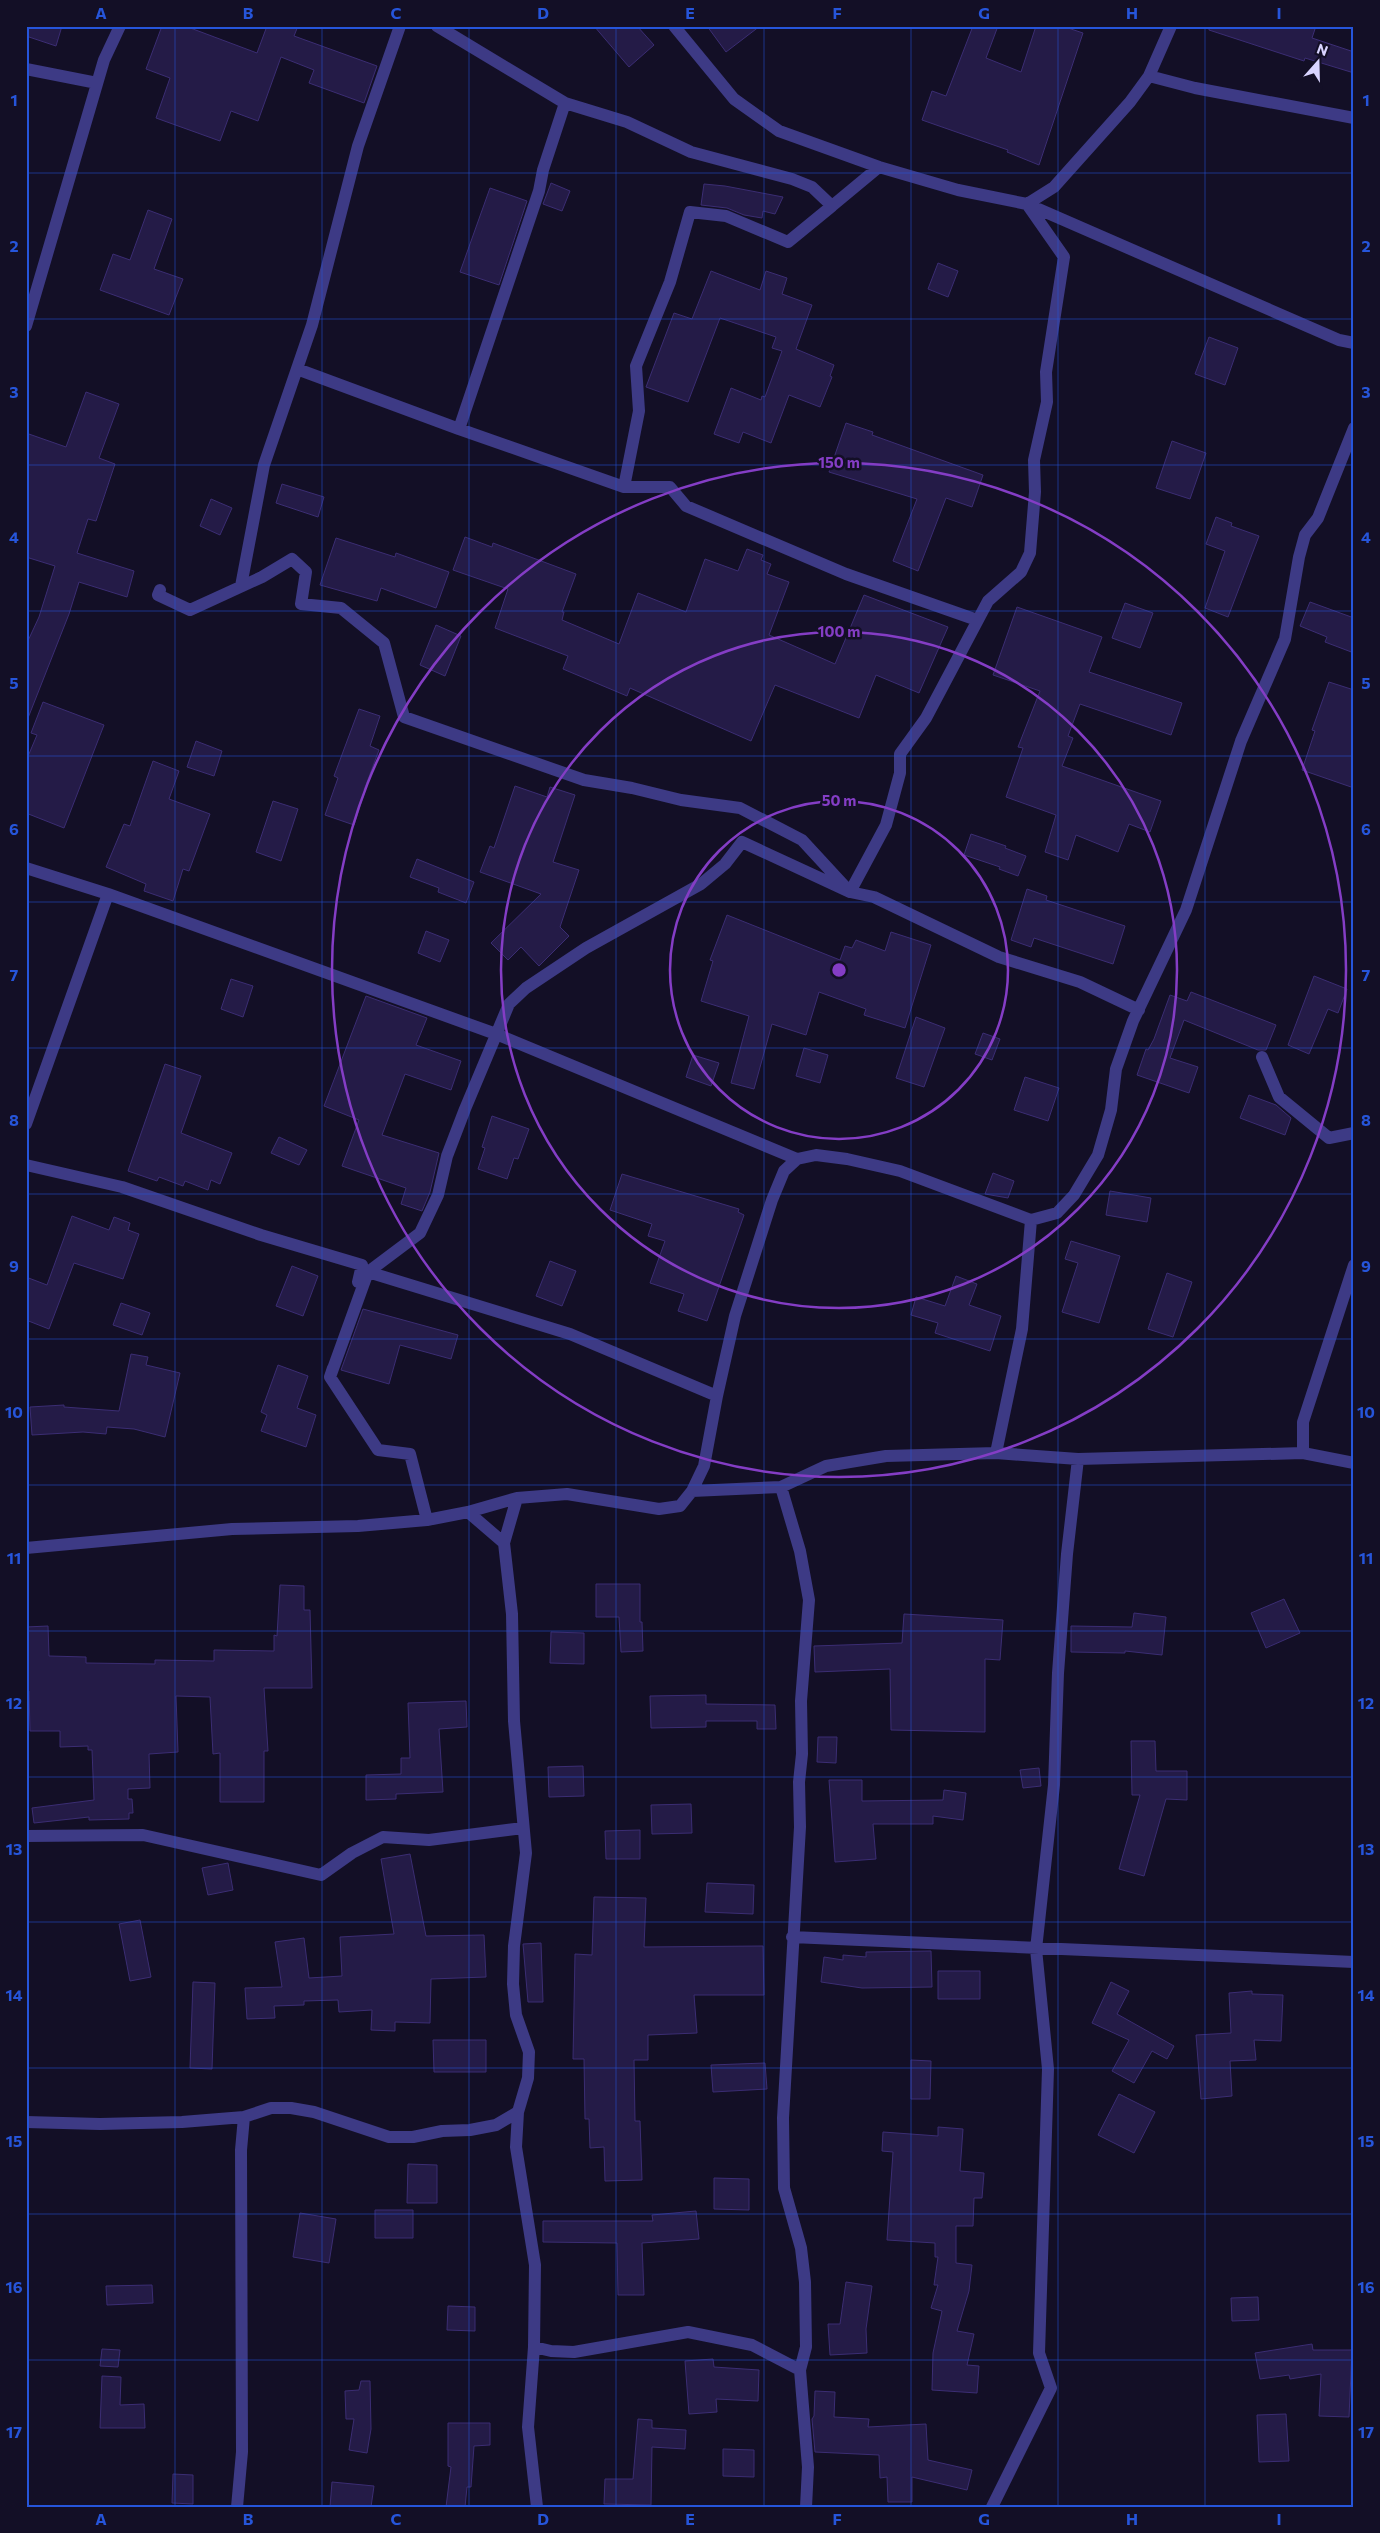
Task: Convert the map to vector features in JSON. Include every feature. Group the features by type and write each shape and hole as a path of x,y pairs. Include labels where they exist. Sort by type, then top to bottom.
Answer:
{"street":[{"path":"26,326 104,60 120,26"},
{"path":"241,586 264,465 312,325 358,146 400,26"},
{"path":"437,26 565,103 627,122 691,152 812,187 832,206"},
{"path":"674,26 734,99 778,131 879,167 958,190 1027,204 1339,340 1354,343"},
{"path":"1027,204 1054,187 1130,102 1149,76 1170,26"},
{"path":"26,69 98,83"},
{"path":"1149,76 1195,88 1354,118"},
{"path":"459,429 539,191 543,170 565,103"},
{"path":"624,487 639,411 636,366 670,282 690,212 726,216 788,242 879,167"},
{"path":"850,892 886,825 900,773 900,754 926,718 988,601 1021,572 1030,553 1035,492 1034,460 1047,402 1046,372 1064,257 1027,204"},
{"path":"297,369 624,487 670,487 686,506 846,574 977,620"},
{"path":"26,1548 232,1529 358,1526 427,1520 468,1512 516,1498 566,1494 659,1509 680,1506 692,1491 704,1466 735,1316 772,1200 784,1171 797,1159 816,1155 847,1159 900,1171 1031,1220 1057,1213 1074,1195 1098,1156 1111,1110 1116,1069 1138,1010 1186,910 1241,741 1285,640 1299,557 1305,535 1318,518 1354,428"},
{"path":"160,590 158,595 190,610 241,586 292,558 306,572 301,604 341,608 384,644 404,716 584,780 632,788 681,800 740,808 802,840 850,892"},
{"path":"330,1377 368,1272 420,1233 438,1195 447,1156 509,1004 526,988 586,948 701,884 725,864 742,842 850,892 874,897 998,957 1080,982 1138,1010"},
{"path":"26,868 108,894 496,1034 797,1159"},
{"path":"26,1124 108,894"},
{"path":"1262,1057 1279,1097 1329,1138 1354,1134"},
{"path":"26,1165 122,1187 362,1266 330,1377 378,1450 410,1454 427,1520"},
{"path":"996,1453 1022,1329 1031,1220"},
{"path":"1303,1452 1303,1422 1354,1265"},
{"path":"368,1272 570,1334 717,1396"},
{"path":"692,1491 781,1487 826,1466 886,1456 996,1453 1078,1459 1303,1452 1354,1464"},
{"path":"992,2507 1051,2388 1039,2353 1048,2069 1036,1949 1054,1785 1058,1673 1067,1554 1078,1459"},
{"path":"781,1487 800,1551 809,1600 800,1701 802,1754 799,1782 800,1827 792,1937 783,2118 784,2188 801,2248 805,2282 806,2347 800,2370 808,2467 806,2507"},
{"path":"516,1498 504,1543 512,1614 514,1721 522,1828 526,1853 514,1946 513,1984 516,2015 529,2052 528,2078 518,2112 516,2147 534,2265 534,2346 528,2426 537,2507"},
{"path":"468,1512 504,1543"},
{"path":"26,1836 143,1835 321,1875 352,1853 383,1837 430,1840 522,1828"},
{"path":"792,1937 1354,1962"},
{"path":"26,2122 100,2124 244,2117 271,2108 291,2108 314,2112 389,2137 413,2137 442,2131 470,2130 496,2125 518,2112"},
{"path":"237,2507 242,2452 240,2150 244,2117"},
{"path":"534,2346 551,2351 574,2352 688,2332 752,2345 800,2370"}],"building":[{"path":"26,26 62,26 56,46 26,36"},
{"path":"162,26 185,26 257,53 267,26 298,26 294,36 377,66 364,103 309,83 314,70 281,57 258,121 231,111 220,141 156,118 170,78 146,69"},
{"path":"594,26 637,26 654,45 629,67"},
{"path":"707,26 760,26 726,52"},
{"path":"973,26 998,26 986,58 1021,72 1036,26 1062,26 1083,33 1039,165 1007,152 1008,150 922,120 932,91 946,96"},
{"path":"1209,26 1305,26 1315,29 1312,38 1354,52 1354,73 1305,58 1304,61 1209,30"},
{"path":"551,183 570,191 562,211 543,204"},
{"path":"704,184 783,197 775,214 763,211 762,218 744,215 727,208 701,205"},
{"path":"490,188 527,201 499,285 460,272"},
{"path":"148,210 172,219 154,269 183,279 169,315 100,290 113,254 130,260"},
{"path":"938,263 958,271 948,297 928,289"},
{"path":"711,271 760,290 766,271 787,278 782,294 812,305 796,349 834,365 830,376 832,377 820,407 789,395 771,443 743,432 739,443 714,434 731,388 761,400 762,396 765,397 782,351 772,348 776,337 720,318 688,402 646,387 674,313 692,319"},
{"path":"1209,337 1238,348 1225,385 1195,374"},
{"path":"86,392 119,404 99,458 115,464 96,521 88,519 77,553 134,571 127,597 79,582 69,614 28,718 26,645 39,617 55,566 26,557 26,433 66,447"},
{"path":"846,423 873,432 872,435 983,475 972,507 946,498 918,571 893,561 917,499 829,472"},
{"path":"1172,441 1206,453 1190,499 1156,488"},
{"path":"282,484 324,497 318,517 276,503"},
{"path":"211,499 232,508 220,535 200,526"},
{"path":"1216,517 1232,523 1231,526 1259,536 1228,617 1205,608 1225,551 1206,544"},
{"path":"465,537 492,547 493,543 576,574 562,612 564,612 562,620 619,644 638,593 686,612 705,559 738,571 747,549 763,555 761,560 771,564 767,574 789,582 769,635 835,664 864,595 948,627 919,693 876,675 859,718 775,685 751,741 630,688 627,696 563,669 568,656 495,628 508,589 453,570"},
{"path":"336,538 395,557 396,553 449,572 436,608 381,588 377,601 320,585"},
{"path":"1310,602 1354,618 1354,653 1325,642 1327,637 1300,626"},
{"path":"1125,603 1153,613 1140,648 1112,638"},
{"path":"1017,607 1102,637 1089,672 1182,703 1171,735 1080,704 1068,736 1073,738 1062,766 1161,801 1150,832 1129,824 1118,852 1076,835 1068,860 1045,852 1056,815 1006,797 1023,748 1018,747 1040,691 993,675"},
{"path":"436,625 461,636 445,676 420,665"},
{"path":"1329,682 1354,690 1354,788 1302,770 1315,731 1312,730"},
{"path":"43,702 104,725 64,828 26,813 26,761 37,735 31,733"},
{"path":"359,709 380,716 370,746 379,750 364,790 354,825 325,815 338,778 334,776"},
{"path":"196,741 222,751 214,776 187,767"},
{"path":"153,761 179,771 169,799 210,814 189,871 183,869 173,901 144,891 146,884 106,867 124,824 130,826"},
{"path":"515,786 547,797 550,787 575,795 553,862 579,870 560,927 569,936 539,966 521,947 508,960 491,943 541,894 480,872 490,846 494,848"},
{"path":"273,801 298,809 281,861 256,852"},
{"path":"971,834 1006,846 1005,848 1026,856 1018,876 999,869 1000,867 964,855"},
{"path":"417,859 474,882 466,903 438,892 439,888 410,877"},
{"path":"1027,889 1047,896 1046,900 1125,926 1113,964 1034,938 1031,947 1011,940"},
{"path":"727,915 840,960 845,946 852,948 856,940 885,951 891,932 931,945 905,1028 864,1015 866,1009 819,992 806,1035 772,1024 754,1089 731,1083 749,1016 701,1001 713,961 710,960"},
{"path":"426,931 449,940 440,962 418,953"},
{"path":"1314,976 1347,989 1338,1013 1328,1009 1309,1054 1288,1045"},
{"path":"231,979 253,986 243,1017 221,1009"},
{"path":"1191,992 1276,1025 1266,1050 1258,1050 1184,1020 1170,1058 1198,1067 1189,1093 1137,1075 1146,1049 1148,1050 1154,1039 1170,995 1187,1001"},
{"path":"366,996 427,1018 416,1045 461,1061 451,1090 405,1074 382,1135 439,1153 430,1192 422,1211 401,1204 406,1188 342,1166 359,1120 324,1106"},
{"path":"916,1017 945,1028 924,1087 896,1078"},
{"path":"983,1033 1000,1039 992,1060 975,1054"},
{"path":"804,1048 828,1055 820,1083 796,1076"},
{"path":"693,1055 719,1063 711,1086 686,1077"},
{"path":"165,1064 201,1076 181,1133 232,1153 220,1184 211,1180 208,1190 185,1181 183,1186 159,1177 157,1181 128,1171"},
{"path":"1025,1077 1059,1088 1048,1121 1014,1110"},
{"path":"1249,1095 1276,1105 1291,1118 1285,1135 1240,1118"},
{"path":"492,1116 529,1129 518,1159 514,1158 507,1179 478,1169 485,1148 482,1147"},
{"path":"279,1137 307,1150 299,1165 271,1153"},
{"path":"993,1173 1014,1181 1008,1198 985,1194"},
{"path":"622,1174 739,1209 738,1212 744,1215 707,1321 678,1311 684,1294 650,1283 665,1241 648,1236 652,1224 610,1210"},
{"path":"1110,1191 1151,1198 1147,1222 1106,1215"},
{"path":"72,1216 109,1230 114,1217 130,1223 128,1230 139,1234 123,1279 74,1263 49,1329 26,1320 26,1277 47,1285"},
{"path":"1071,1241 1120,1256 1099,1323 1062,1312 1078,1263 1065,1259"},
{"path":"550,1261 576,1271 562,1306 536,1296"},
{"path":"292,1266 318,1276 303,1316 276,1306"},
{"path":"1167,1273 1192,1282 1173,1337 1148,1329"},
{"path":"956,1276 977,1284 969,1305 1001,1316 990,1351 935,1333 938,1323 911,1315 916,1297 945,1306"},
{"path":"121,1303 150,1313 142,1335 113,1325"},
{"path":"363,1309 458,1335 451,1359 400,1345 389,1384 341,1370"},
{"path":"131,1354 148,1357 146,1365 180,1373 165,1437 134,1429 107,1427 106,1434 83,1432 32,1435 30,1407 64,1405 64,1407 119,1411"},
{"path":"278,1365 308,1376 297,1408 316,1415 306,1447 261,1431 267,1415 261,1412"},
{"path":"596,1584 640,1584 640,1622 642,1622 643,1651 621,1652 619,1617 596,1617"},
{"path":"280,1585 304,1586 304,1610 310,1610 312,1688 264,1688 268,1751 264,1751 264,1802 220,1802 220,1753 213,1754 210,1697 176,1696 178,1752 149,1754 150,1788 128,1789 128,1799 132,1799 133,1813 129,1813 129,1819 89,1820 89,1817 34,1823 32,1808 94,1800 92,1750 88,1750 88,1746 60,1747 60,1731 30,1731 29,1691 26,1691 26,1627 48,1626 49,1656 86,1657 86,1663 155,1664 155,1660 214,1661 214,1650 274,1651 274,1635 277,1636"},
{"path":"1284,1599 1300,1633 1266,1648 1251,1613"},
{"path":"1134,1613 1166,1617 1162,1655 1125,1651 1125,1653 1071,1652 1071,1626 1132,1627"},
{"path":"904,1614 1003,1620 1000,1660 985,1659 985,1732 891,1730 890,1669 815,1672 814,1646 902,1643"},
{"path":"551,1632 584,1633 584,1664 550,1663"},
{"path":"706,1695 706,1704 775,1705 776,1729 757,1729 757,1721 706,1721 706,1727 651,1728 650,1696"},
{"path":"466,1701 467,1727 439,1729 443,1792 396,1794 396,1799 366,1800 366,1775 401,1774 401,1758 410,1758 408,1703"},
{"path":"818,1737 837,1737 836,1763 817,1762"},
{"path":"1131,1741 1155,1741 1156,1771 1187,1771 1187,1800 1166,1799 1144,1876 1119,1869 1140,1795 1132,1795"},
{"path":"583,1766 584,1796 549,1797 548,1767"},
{"path":"1039,1768 1041,1786 1023,1788 1020,1770"},
{"path":"829,1780 862,1780 862,1801 943,1800 944,1790 966,1793 963,1820 933,1816 933,1824 873,1824 876,1859 835,1862"},
{"path":"691,1804 692,1833 652,1834 651,1805"},
{"path":"640,1830 640,1859 606,1859 605,1831"},
{"path":"410,1854 426,1936 484,1935 486,1977 431,1979 430,2023 395,2022 395,2031 371,2030 372,2010 339,2012 338,2000 304,2001 304,2005 274,2006 275,2018 247,2019 245,1988 282,1987 275,1942 304,1938 309,1978 342,1976 340,1937 394,1934 381,1859"},
{"path":"228,1863 233,1890 208,1895 202,1868"},
{"path":"707,1883 754,1885 753,1914 705,1912"},
{"path":"594,1897 646,1898 644,1947 763,1946 764,1995 694,1995 697,2033 648,2035 648,2060 634,2060 635,2121 640,2121 642,2180 605,2181 604,2147 590,2148 589,2119 585,2119 584,2059 573,2059 575,1954 592,1955"},
{"path":"140,1920 151,1977 130,1981 119,1924"},
{"path":"541,1943 543,2002 528,2002 523,1944"},
{"path":"931,1951 932,1987 862,1988 821,1982 824,1957 843,1960 843,1955 866,1957 866,1952"},
{"path":"938,1971 980,1971 980,1999 938,1999"},
{"path":"193,1982 215,1983 212,2069 190,2068"},
{"path":"1111,1982 1129,1991 1117,2014 1174,2046 1167,2059 1152,2051 1134,2083 1112,2071 1129,2040 1092,2023"},
{"path":"1252,1991 1252,1994 1283,1995 1281,2041 1254,2040 1256,2060 1230,2061 1232,2096 1201,2099 1196,2035 1231,2033 1229,1993"},
{"path":"433,2040 486,2040 486,2072 434,2072"},
{"path":"911,2060 931,2061 930,2099 911,2099"},
{"path":"765,2063 767,2089 713,2092 711,2065"},
{"path":"1119,2094 1155,2112 1134,2153 1098,2135"},
{"path":"938,2127 963,2129 960,2171 984,2173 982,2198 974,2198 973,2226 956,2226 956,2263 972,2265 969,2291 957,2331 974,2334 967,2365 979,2366 977,2393 932,2390 933,2353 942,2311 931,2308 938,2285 934,2285 938,2257 935,2257 935,2243 887,2240 893,2152 882,2151 883,2132 938,2136"},
{"path":"408,2164 437,2165 437,2203 407,2203"},
{"path":"714,2178 749,2179 749,2210 714,2209"},
{"path":"375,2210 413,2210 413,2238 375,2238"},
{"path":"696,2211 699,2239 642,2243 644,2295 618,2295 617,2243 543,2242 543,2221 653,2221 652,2215"},
{"path":"300,2213 336,2219 329,2263 293,2257"},
{"path":"846,2282 872,2286 866,2329 867,2353 830,2355 828,2324 840,2324"},
{"path":"152,2285 153,2303 107,2305 106,2286"},
{"path":"1258,2297 1259,2320 1232,2321 1231,2298"},
{"path":"448,2306 475,2307 475,2331 447,2330"},
{"path":"1312,2344 1313,2350 1352,2350 1349,2417 1319,2416 1321,2374 1290,2379 1289,2375 1260,2379 1255,2353"},
{"path":"102,2349 120,2350 118,2367 100,2366"},
{"path":"713,2359 714,2367 759,2370 758,2401 716,2399 717,2412 689,2414 685,2361"},
{"path":"102,2376 121,2377 120,2405 144,2404 145,2428 100,2428"},
{"path":"361,2381 370,2381 371,2429 367,2453 349,2450 354,2419 346,2419 345,2391 359,2390"},
{"path":"815,2391 835,2392 834,2417 869,2419 868,2427 926,2424 928,2460 972,2470 967,2490 912,2477 912,2502 888,2502 887,2477 880,2478 879,2455 815,2452 812,2419 814,2416"},
{"path":"1286,2414 1289,2461 1259,2462 1257,2415"},
{"path":"638,2419 652,2420 652,2428 686,2430 685,2449 652,2447 651,2505 604,2504 605,2479 633,2479"},
{"path":"448,2423 490,2423 490,2445 474,2446 471,2487 467,2487 465,2507 446,2507 451,2467 448,2466"},
{"path":"723,2449 754,2450 754,2477 723,2476"},
{"path":"173,2474 193,2475 193,2504 172,2503"},
{"path":"332,2482 374,2486 371,2507 330,2507"}]}
